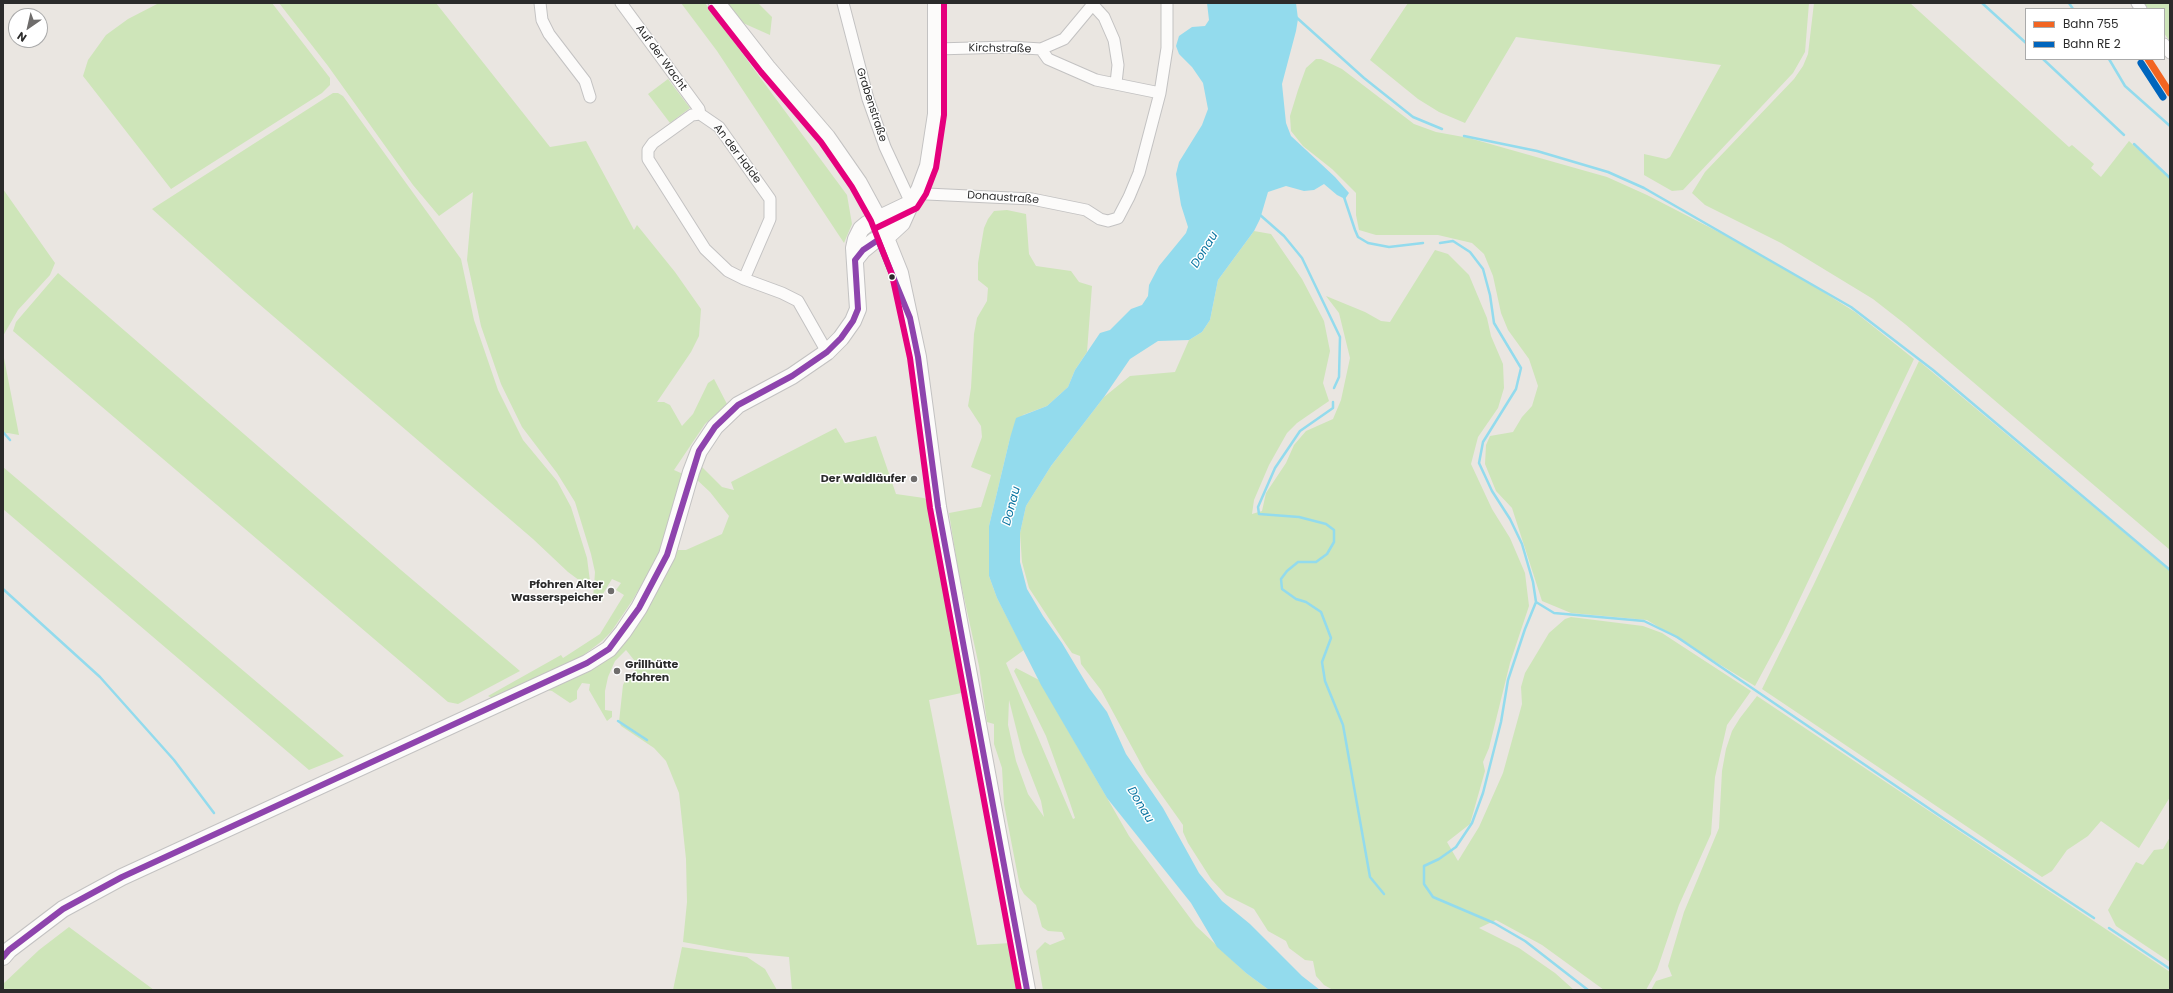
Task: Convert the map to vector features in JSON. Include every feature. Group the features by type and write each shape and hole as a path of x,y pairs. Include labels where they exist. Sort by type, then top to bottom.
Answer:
{"street":[{"path":"540,3 542,20 549,34 584,81 590,97"},
{"name":"Auf der Wacht","path":"621,3 699,109 700,114"},
{"name":"Grabenstraße","path":"843,3 870,106 885,147 915,196"},
{"path":"855,260 863,250 896,230 902,222 915,196 928,166 936,114 936,3"},
{"name":"Donaustraße","path":"915,196 927,194 1032,198 1086,210 1100,219 1108,221 1118,218 1129,197 1138,173 1160,93 1167,48 1167,3"},
{"path":"1094,4 1104,17 1114,40 1118,65 1116,83"},
{"name":"Kirchstraße","path":"936,49 1008,47 1041,49 1064,39 1094,4"},
{"path":"718,5 767,67 821,142 873,220 900,273 918,357 938,507 1027,990"},
{"path":"1041,49 1048,59 1096,80 1160,93"},
{"path":"700,114 687,117 653,143 648,150 648,159 705,249 728,271 798,301 827,352"},
{"name":"An der Halde","path":"700,114 718,127 770,199 770,219 744,279"},
{"path":"3,957 9,950 63,909 122,877 587,663 609,649 639,608 667,555 691,472 699,451 715,428 738,406 792,376 827,352 841,338 853,321 858,308 854,248 856,239 861,230 873,220 915,196"}],"green space":[{"path":"159,3 272,3 330,78 330,85 322,93 171,189 83,76 88,60 106,35 128,19"},
{"path":"279,3 436,3 550,147 586,141 634,230 637,225 675,272 701,309 699,336 691,352 657,402 664,402 670,405 682,426 693,414 708,383 714,379 727,404 705,424 674,470 683,474 667,534 658,557 632,601 611,632 602,641 572,664 492,698 488,696 561,655 563,658 600,634 624,595 616,590 621,583 612,579 601,597 603,601 593,600 595,572 575,502 557,473 522,427 501,384 481,326 467,260 473,192 439,216 413,185 328,66"},
{"path":"681,3 705,3 847,195 852,224 844,243 717,51"},
{"path":"726,3 758,3 772,17 770,35 743,23"},
{"path":"1408,3 1809,3 1805,52 1793,73 1683,190 1672,191 1644,175 1644,154 1666,159 1670,157 1721,65 1516,37 1465,123 1439,112 1418,99 1370,60"},
{"path":"1814,3 1910,3 2069,147 2072,145 2094,164 2091,168 2101,177 2129,141 2170,179 2170,550 1905,324 1873,299 1781,243 1705,205 1692,193 1705,172 1794,79 1803,66 1808,54"},
{"path":"2144,3 2170,3 2170,42 2165,34 2165,8 2147,8"},
{"path":"1316,59 1321,59 1342,69 1414,124 1436,132 1469,138 1607,177 1647,195 1734,240 1809,283 1855,312 1914,359 1783,634 1755,686 1647,620 1571,613 1542,601 1512,508 1496,491 1485,464 1486,445 1490,436 1513,432 1522,417 1532,406 1538,386 1529,359 1508,330 1501,313 1493,276 1484,254 1472,243 1438,235 1376,235 1359,230 1356,215 1356,193 1332,169 1303,146 1291,131 1290,116 1298,90 1306,68"},
{"path":"668,79 690,108 670,123 648,94"},
{"path":"333,93 338,93 343,96 461,259 474,320 498,390 523,440 557,481 571,507 587,558 591,589 568,572 533,539 245,292 152,209"},
{"path":"3,189 55,263 50,275 18,310 3,336"},
{"path":"1007,210 1026,214 1029,254 1036,266 1071,271 1079,282 1092,286 1087,352 1075,370 1068,387 1047,406 1023,415 1010,438 989,526 989,576 997,598 1024,650 1006,663 1073,819 1075,818 1046,736 1014,671 1016,668 1039,680 1129,836 1196,926 1246,973 1269,990 1043,990 1036,951 1045,942 1050,945 1065,939 1062,932 1048,931 1042,927 1036,905 1024,894 1020,887 1004,804 1002,768 994,744 994,724 987,722 979,666 958,570 949,513 981,507 991,475 971,467 982,437 981,426 968,406 971,388 974,334 977,318 987,301 988,288 978,280 978,263 984,228 994,211","holes":["1009,700 1022,752 1041,801 1044,817 1028,794 1016,761 1008,725"]},
{"path":"1254,231 1271,234 1302,279 1324,321 1330,351 1323,383 1329,401 1297,423 1287,433 1269,465 1254,500 1252,514 1262,511 1266,493 1286,463 1294,445 1306,431 1333,419 1341,400 1350,358 1339,313 1326,296 1365,312 1381,321 1390,322 1435,250 1448,254 1469,275 1487,318 1491,336 1503,364 1504,388 1498,408 1478,437 1471,464 1492,509 1510,538 1525,573 1529,606 1510,663 1489,748 1483,762 1485,771 1470,824 1447,842 1458,861 1479,827 1503,773 1522,704 1521,687 1525,673 1549,633 1565,619 1571,617 1643,626 1662,633 1751,691 1727,725 1715,777 1711,834 1679,905 1657,970 1646,990 1604,990 1542,945 1496,920 1479,928 1519,948 1555,973 1574,990 1333,990 1324,985 1316,976 1313,961 1305,960 1289,948 1286,941 1268,931 1254,909 1226,895 1211,879 1188,843 1183,832 1183,825 1146,773 1101,690 1081,664 1080,656 1072,653 1029,588 1022,562 1020,533 1026,506 1051,466 1104,397 1130,376 1175,372 1189,340 1202,332 1210,320 1218,280"},
{"path":"58,273 520,671 458,704 448,702 13,331 16,322"},
{"path":"3,357 19,435 8,433 3,434"},
{"path":"1919,361 2170,571 2170,797 2139,848 2101,821 2088,836 2067,850 2052,871 2042,877 1762,689 1814,584"},
{"path":"836,428 845,443 876,436 896,494 924,498 933,503 966,692 929,700 977,945 1011,943 1018,990 792,990 789,957 738,952 683,942 687,902 686,859 679,793 666,761 654,748 621,726 619,722 623,685 636,669 634,660 626,650 615,661 608,677 605,691 605,710 612,711 612,717 607,721 589,690 590,684 582,683 577,691 577,699 570,703 552,691 546,690 509,709 468,725 609,652 672,550 686,550 722,534 729,516 710,492 695,478 700,465 722,487 734,490 731,482"},
{"path":"3,467 344,756 309,770 3,509"},
{"path":"1757,696 2170,972 2170,990 1651,990 1656,981 1672,976 1668,966 1684,912 1719,828 1722,771 1726,749 1732,731"},
{"path":"2170,837 2170,962 2116,926 2108,910 2136,862 2143,865 2154,850 2163,849"},
{"path":"69,927 154,990 3,990 3,984 39,950"},
{"path":"682,947 747,957 765,969 777,990 673,990"}],"water":[{"name":"Donau","path":"1207,3 1296,3 1298,19 1296,31 1282,84 1286,123 1291,136 1335,177 1349,193 1345,199 1337,195 1324,184 1314,190 1304,191 1286,186 1268,192 1260,219 1254,231 1218,280 1210,320 1202,332 1189,340 1158,341 1130,359 1104,397 1051,466 1026,506 1020,533 1020,562 1027,589 1089,688 1107,712 1126,754 1163,808 1199,873 1222,901 1250,924 1302,976 1320,990 1269,990 1246,973 1217,947 1191,903 1107,798 1041,685 997,598 989,576 989,526 1016,418 1047,406 1068,387 1075,370 1100,333 1110,330 1131,309 1142,305 1148,296 1149,285 1159,266 1186,233 1188,227 1181,205 1176,174 1179,162 1202,125 1208,109 1203,83 1192,67 1179,54 1176,46 1179,36 1192,27 1205,26 1209,20"}],"waterway":[{"path":"1982,3 2025,42"},
{"path":"2069,3 2072,8"},
{"path":"1296,17 1364,78 1413,117 1442,129"},
{"path":"2044,60 2124,135"},
{"path":"2110,60 2125,86 2170,126"},
{"path":"1464,136 1537,151 1608,172 1644,188 1851,307 1933,370 2170,570"},
{"path":"2134,144 2170,178"},
{"path":"1344,197 1358,237 1368,243 1389,247 1423,243"},
{"path":"1259,214 1284,236 1302,258 1340,337 1339,377 1334,388"},
{"path":"1440,243 1453,241 1470,252 1483,269 1490,295 1494,323 1521,368 1516,389 1483,442 1479,463 1492,491 1510,519 1522,544 1533,582 1536,602 1525,629 1508,680 1501,722 1483,793 1472,823 1456,847 1439,859 1424,866 1424,884 1433,897 1494,923 1525,941 1588,990"},
{"path":"1333,402 1333,408 1300,431 1275,468 1258,507 1259,514 1299,517 1326,524 1334,530 1334,542 1327,554 1316,562 1298,562 1287,571 1281,579 1282,589 1296,599 1306,602 1321,612 1331,638 1322,662 1325,681 1343,725 1370,877 1384,894"},
{"path":"3,432 10,440"},
{"path":"3,589 100,677 174,760 214,813"},
{"path":"1536,602 1554,613 1644,621 1677,637 1943,818 2094,918"},
{"path":"618,721 647,740"},
{"path":"2109,928 2170,969"}],"rail line":[{"name":"755","path":"2149,60 2170,93"}],"transit line":[{"path":"876,228 917,208 926,194 936,168 944,115 944,3"},
{"path":"711,8 761,72 821,142 852,187 871,221 892,275 910,358 930,508 1019,990"},
{"path":"2141,63 2163,97"},
{"path":"3,957 9,950 63,909 122,877 587,663 609,649 639,608 667,555 699,451 715,427 738,405 792,376 827,352 841,338 853,321 858,309 855,260 863,250 878,240 910,318 918,357 938,507 1027,990"}],"place":[{"name":"Der Waldläufer","path":"914,479"},
{"name":"Pfohren Alter Wasserspeicher","path":"611,591"},
{"name":"Grillhütte Pfohren","path":"617,671"}]}
